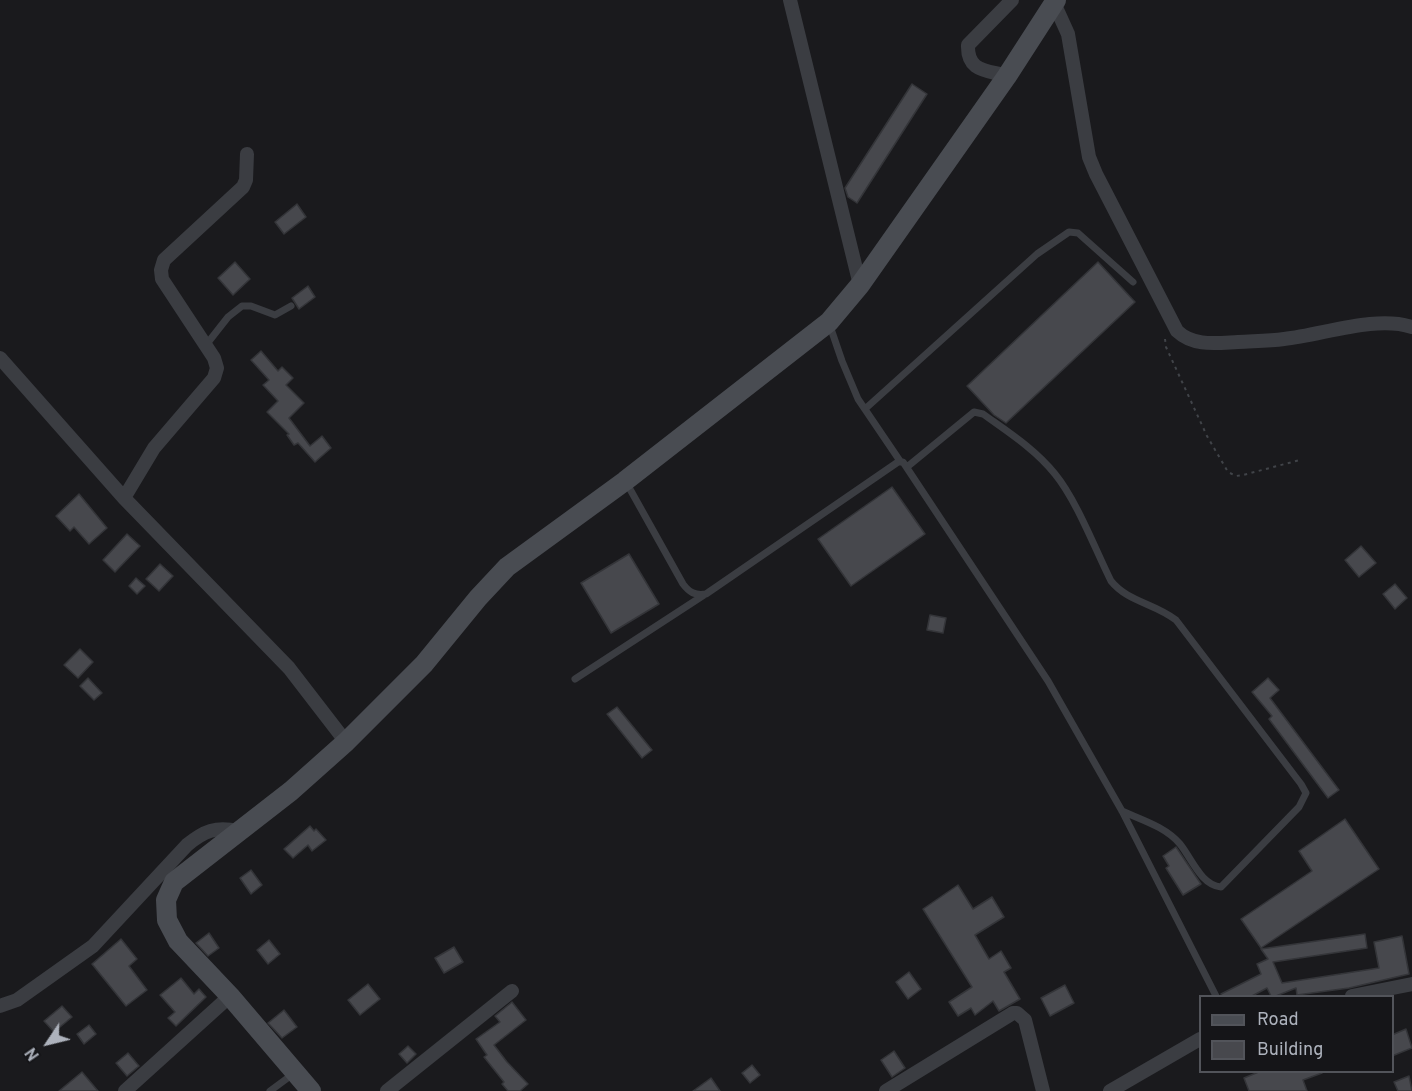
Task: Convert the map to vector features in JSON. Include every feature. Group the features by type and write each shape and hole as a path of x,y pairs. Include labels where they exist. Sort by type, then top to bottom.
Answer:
{"street":[{"path":"790,0 860,285"},
{"path":"1007,76 977,68 972,64 968,45 1012,0"},
{"path":"311,1091 230,996 178,940 167,920 166,900 174,882 291,790 346,742 424,664 478,598 507,567 625,481 829,322 860,285 1007,76 1055,1"},
{"path":"1055,1 1068,34 1089,157 1177,331 1202,344 1285,339 1367,326 1401,324 1412,327"},
{"path":"124,498 154,448 214,378 217,368 214,358 162,279 161,270 164,260 243,187 246,180 247,154"},
{"path":"0,358 124,498 290,668 346,742"},
{"path":"0,1006 17,1000 93,946 198,836 211,829 226,828 238,831"},
{"path":"1357,995 1412,984"},
{"path":"387,1091 512,992"},
{"path":"125,1091 230,996"},
{"path":"886,1091 1012,1013 1017,1013 1025,1020 1043,1091"},
{"path":"1110,1091 1199,1040"}],"lane":[{"path":"865,409 1037,254 1069,232 1078,233 1133,282"},
{"path":"206,345 228,317 242,306 251,306 275,315 291,306"},
{"path":"829,322 842,362 858,399 900,461 907,467 1048,681 1122,812 1215,995"},
{"path":"907,467 974,412 983,414 1031,449 1055,474 1067,492 1115,586 1119,591 1133,598 1163,609 1176,620 1306,793 1299,807 1221,887 1213,886 1206,881 1179,843 1164,830 1122,812"},
{"path":"575,679 706,594 900,461"},
{"path":"625,481 683,584 694,594 706,594"},
{"path":"270,1091 295,1072"}],"path":[{"path":"1168,313 1166,346 1207,436 1228,472 1236,476 1300,460"}],"building":[{"path":"912,84 927,94 857,203 848,197 845,188"},
{"path":"297,204 306,217 284,234 275,222"},
{"path":"235,262 250,279 233,295 218,278"},
{"path":"1098,262 1135,302 1006,423 994,415 967,386"},
{"path":"308,286 315,297 299,309 292,298"},
{"path":"261,351 278,371 282,367 293,378 286,385 304,403 289,418 310,446 322,436 331,448 315,462 298,443 294,445 287,435 289,434 267,412 278,401 263,385 269,380 251,360"},
{"path":"892,487 925,534 851,586 818,539"},
{"path":"79,494 107,528 89,544 74,527 70,531 56,516"},
{"path":"127,534 140,546 115,572 103,560"},
{"path":"1361,546 1376,563 1359,577 1345,560"},
{"path":"629,554 659,604 611,633 581,583"},
{"path":"160,564 173,576 159,591 146,579"},
{"path":"136,578 145,586 137,594 129,586"},
{"path":"1395,584 1407,598 1395,609 1383,594"},
{"path":"930,615 946,618 943,633 927,630"},
{"path":"80,649 93,662 78,678 64,665"},
{"path":"88,678 102,693 94,700 80,686"},
{"path":"1268,678 1279,690 1270,698 1339,790 1328,798 1269,719 1272,716 1252,692"},
{"path":"617,707 652,750 642,758 607,714"},
{"path":"1345,819 1379,869 1261,948 1241,919 1312,871 1299,851"},
{"path":"310,826 326,840 312,851 308,845 293,858 284,849"},
{"path":"1176,847 1201,884 1183,895 1166,868 1169,866 1163,856"},
{"path":"251,870 262,885 251,894 240,878"},
{"path":"958,885 973,909 992,897 1004,917 975,935 989,959 1001,951 1011,968 1004,972 1020,999 999,1011 993,1001 975,1015 971,1008 958,1016 949,1002 972,987 923,909"},
{"path":"209,933 219,948 208,956 196,943"},
{"path":"1365,934 1367,948 1273,962 1282,983 1379,968 1374,942 1402,936 1409,974 1349,988 1297,995 1296,988 1278,995 1270,995 1267,988 1254,995 1222,995 1261,974 1257,964 1268,959 1261,949"},
{"path":"121,939 137,959 129,966 147,990 126,1006 92,964"},
{"path":"269,940 280,954 268,964 257,950"},
{"path":"454,947 463,962 444,973 435,958"},
{"path":"909,972 921,989 908,999 896,982"},
{"path":"181,978 194,994 199,989 206,997 176,1026 168,1018 175,1012 160,995"},
{"path":"368,984 380,999 360,1015 348,1000"},
{"path":"1065,985 1074,1003 1050,1016 1041,998"},
{"path":"512,1002 526,1020 494,1045 528,1084 520,1091 508,1091 502,1084 504,1082 484,1057 487,1055 476,1039 500,1022 495,1016"},
{"path":"62,1006 72,1017 54,1032 44,1021"},
{"path":"284,1010 297,1027 282,1038 268,1023"},
{"path":"89,1025 96,1034 84,1044 77,1034"},
{"path":"1406,1029 1412,1048 1394,1055 1394,1034"},
{"path":"408,1046 416,1054 407,1063 399,1054"},
{"path":"894,1051 905,1068 892,1077 881,1060"},
{"path":"128,1053 139,1066 127,1076 116,1063"},
{"path":"752,1065 760,1075 750,1083 742,1073"},
{"path":"82,1072 98,1091 59,1091"},
{"path":"1256,1073 1322,1073 1303,1080 1307,1091 1249,1091 1244,1078"},
{"path":"1409,1076 1412,1091 1398,1091 1394,1082"},
{"path":"711,1078 720,1091 693,1091"}]}
